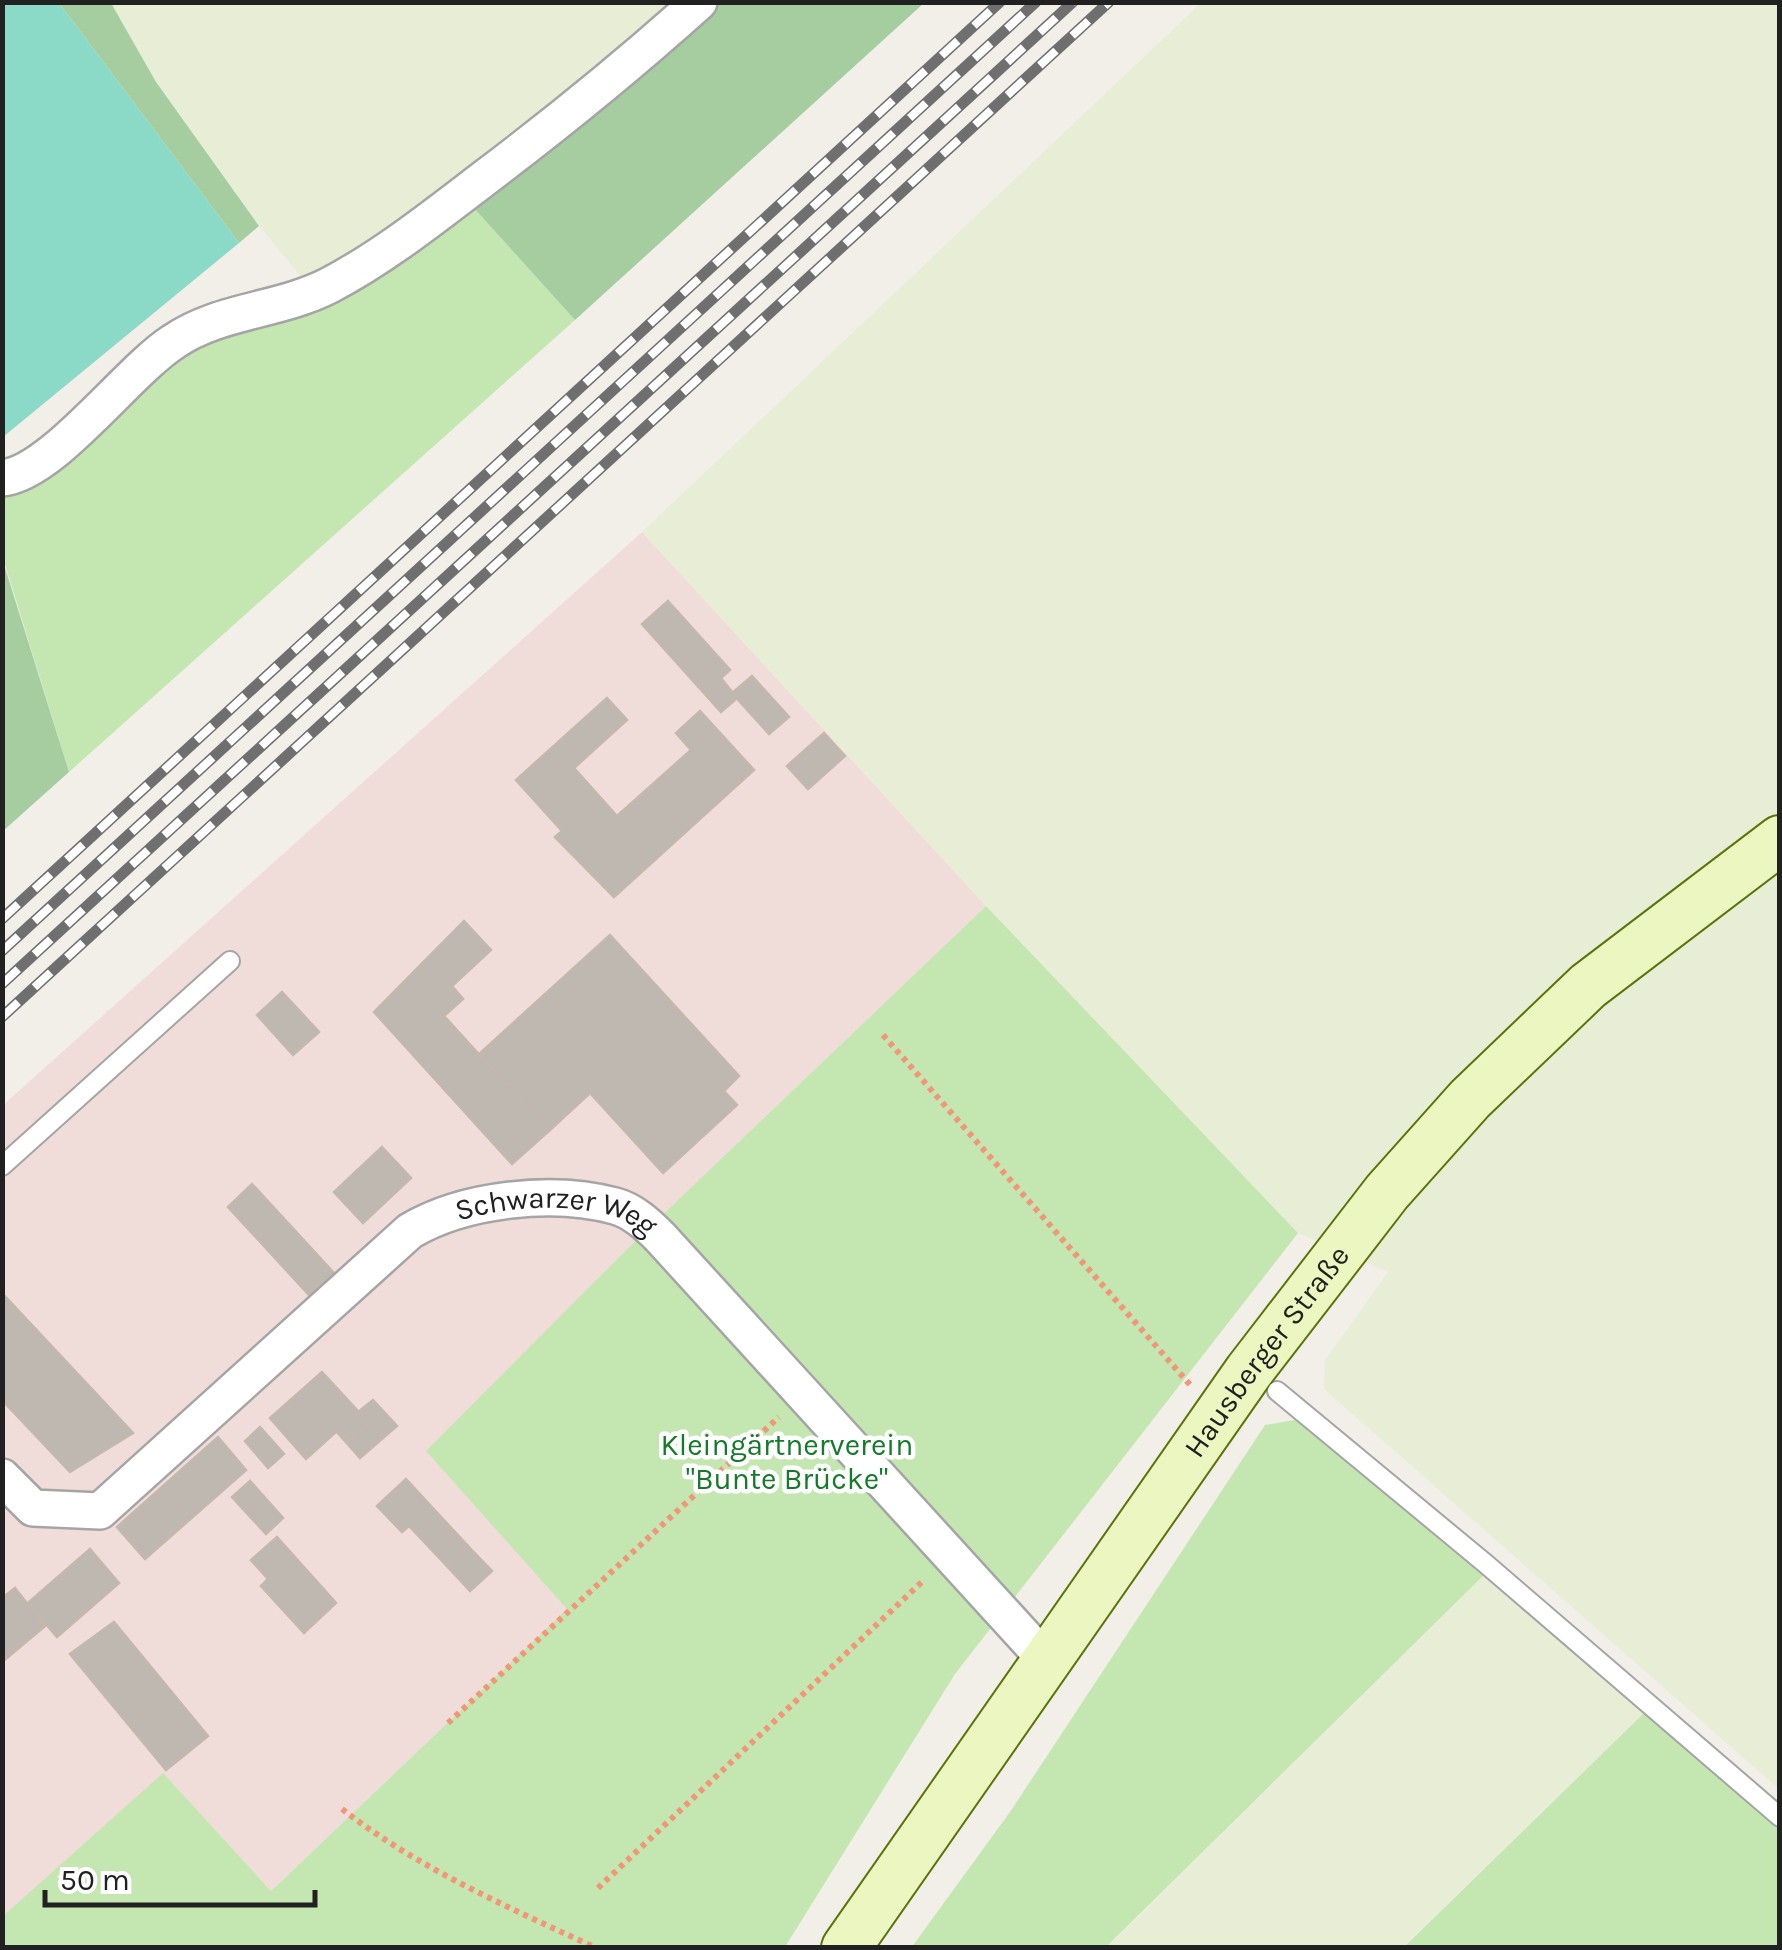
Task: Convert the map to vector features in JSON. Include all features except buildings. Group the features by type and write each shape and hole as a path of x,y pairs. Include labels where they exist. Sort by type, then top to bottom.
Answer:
{"main road":[{"name":"Hausberger Straße","path":"846,1948 1218,1416 1387,1192 1470,1099 1588,986 1780,840"}],"street":[{"path":"2,478 28,470 48,457 141,366 189,330 311,294 364,266 608,84 698,2"},
{"name":"Schwarzer Weg","path":"2,1477 33,1508 100,1510 410,1231 466,1206 505,1200 616,1206 640,1218 1045,1659"}],"lane":[{"path":"2,1166 230,961"},
{"path":"1277,1391 1486,1564 1780,1817"}],"path":[{"path":"883,1035 1218,1416"},
{"path":"448,1723 802,1396"},
{"path":"598,1888 948,1557"},
{"path":"342,1808 384,1842 476,1892 596,1948"}],"shaded area":[{"path":"642,532 986,906 636,1240 427,1451 568,1608 271,1891 163,1774 3,1917 2,1106"}],"green space":[{"path":"3,2 59,3 239,243 3,437"},
{"path":"59,3 111,3 156,82 259,226 239,243"},
{"path":"111,3 685,3 458,190 309,286 259,226 156,82"},
{"path":"709,3 924,3 575,320 473,207"},
{"path":"1201,3 1779,3 1779,1789 1324,1389 1325,1360 1388,1272 1298,1233 986,906 642,532"},
{"path":"473,207 575,320 69,772 3,558 2,488 147,370"},
{"path":"2,558 69,772 3,831 2,831"},
{"name":"Kleingärtnerverein \"Bunte Brücke\"","path":"986,906 1298,1233 955,1674 785,1947 3,1948 2,1917 163,1773 271,1891 567,1609 426,1451 636,1240"},
{"path":"1300,1419 1485,1574 1106,1947 911,1948 1010,1812 1265,1425"},
{"path":"1485,1574 1645,1712 1403,1947 1106,1948"},
{"path":"1645,1712 1779,1828 1779,1947 1403,1948"}],"railway":[{"path":"2,919 1000,2"},
{"path":"2,951 1036,2"},
{"path":"2,984 1073,2"},
{"path":"2,1017 1109,2"}]}
